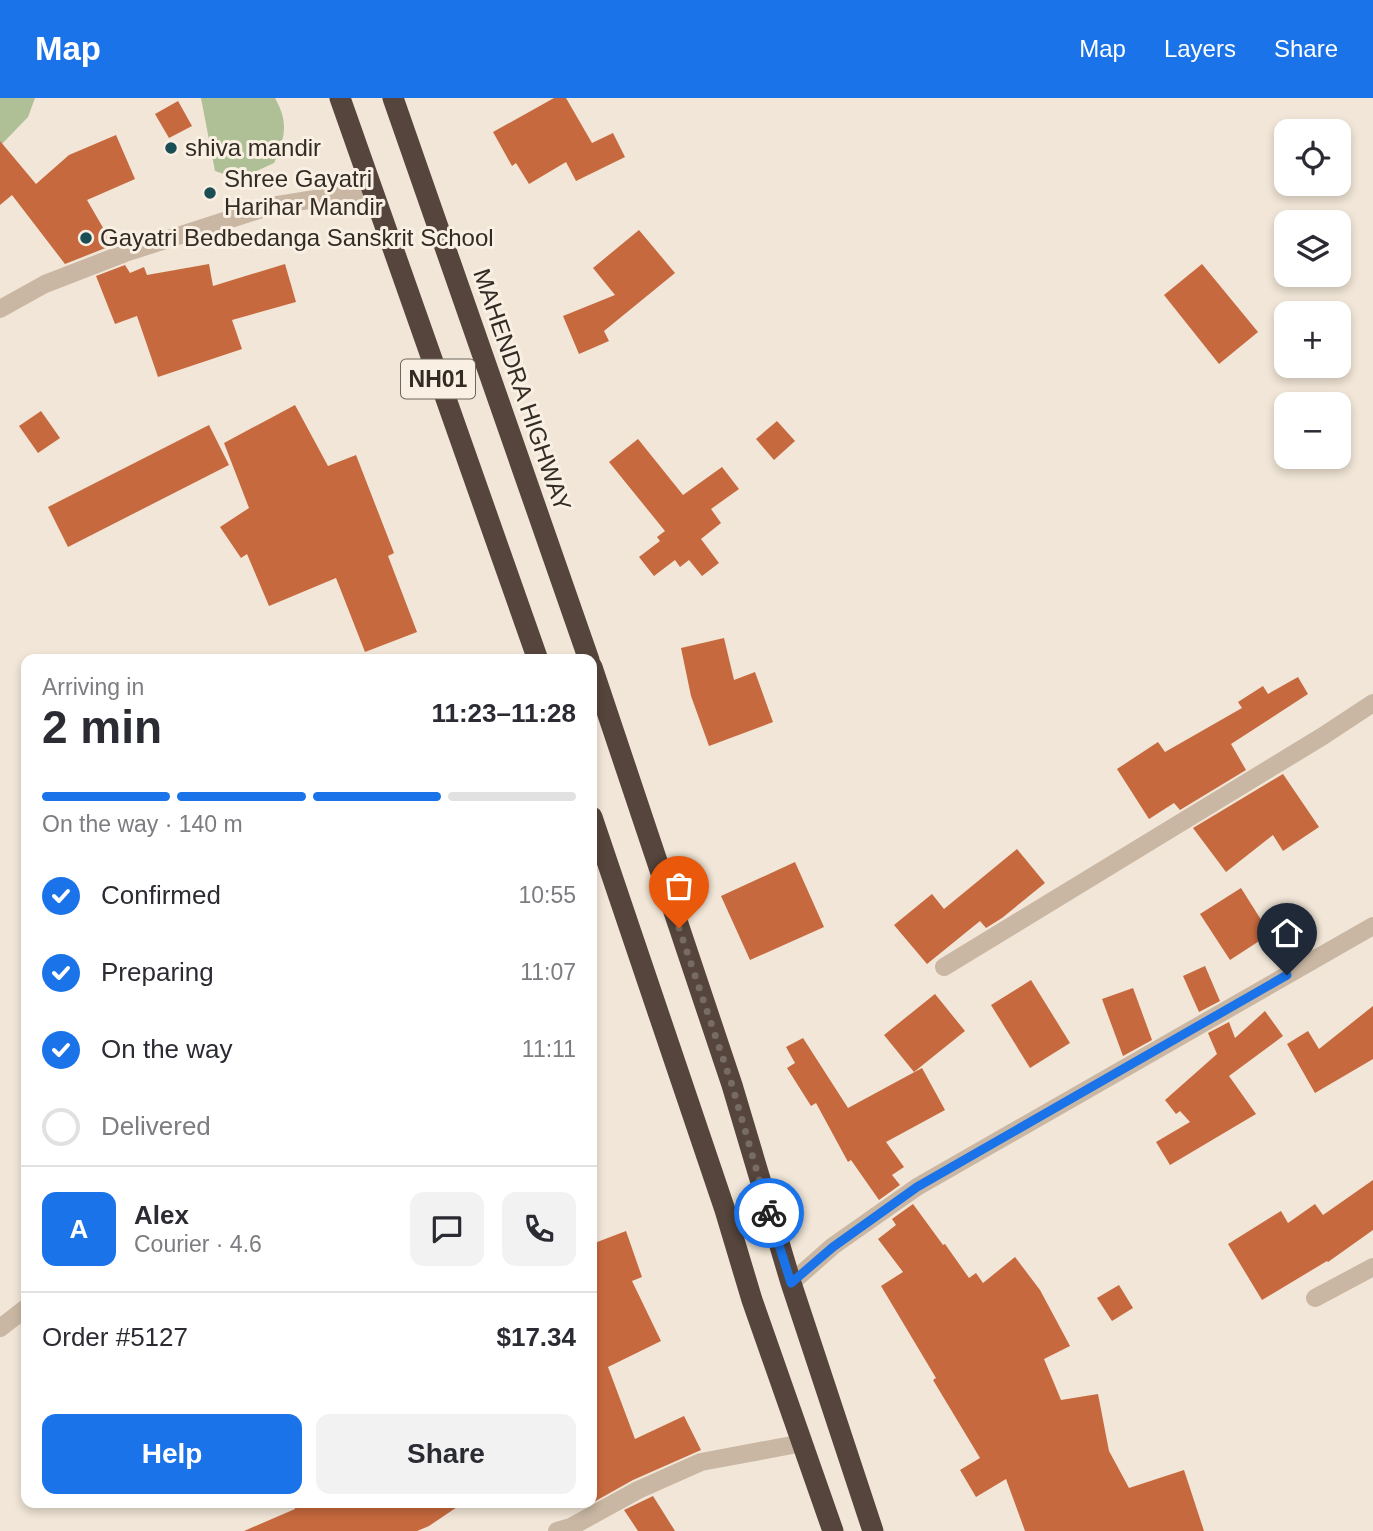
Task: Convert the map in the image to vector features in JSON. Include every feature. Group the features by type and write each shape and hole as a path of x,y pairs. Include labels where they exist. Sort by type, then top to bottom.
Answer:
{"highway":[{"name":"NH01","path":"340,98 536,654"},
{"name":"MAHENDRA HIGHWAY","path":"393,98 587,654"},
{"path":"597,682 732,1085 791,1283 873,1531"},
{"path":"597,832 726,1210 752,1300 834,1531"}],"street":[{"path":"0,309 45,284 113,257 271,206 372,190"},
{"path":"944,967 1373,703"},
{"path":"791,1283 833,1247 917,1187 1373,926"},
{"path":"1315,1298 1373,1267"},
{"path":"0,1328 21,1312"},
{"path":"557,1531 571,1527 638,1490 701,1462 803,1443"}],"green space":[{"path":"0,98 35,98 28,117 0,146"},
{"path":"201,98 275,98 282,115 284,130 274,163 239,179 215,171"}],"building":[{"path":"554,98 566,98 592,143 613,133 625,157 576,181 566,162 529,184 516,163 512,166 493,132"},
{"path":"178,101 192,126 169,138 155,114"},
{"path":"116,135 135,179 87,200 113,245 65,264 12,195 0,205 0,141 36,184 69,155"},
{"path":"639,230 675,273 604,331 609,341 579,354 563,316 615,295 593,268"},
{"path":"209,264 213,286 285,264 296,302 232,320 242,349 158,377 137,316 115,324 96,276 125,265 130,273 144,267 147,275"},
{"path":"1202,264 1258,332 1219,364 1164,295"},
{"path":"295,405 328,466 356,455 394,553 388,556 417,632 365,652 336,578 269,606 247,554 241,558 220,527 249,508 224,443"},
{"path":"41,411 60,438 38,453 19,426"},
{"path":"777,421 795,441 774,460 756,439"},
{"path":"209,425 229,465 68,547 48,507"},
{"path":"638,439 683,495 722,467 739,489 711,509 721,523 701,539 719,563 702,576 689,560 680,567 675,560 654,576 639,557 660,541 657,537 665,531 609,462"},
{"path":"724,638 734,680 755,672 773,722 709,746 691,696 681,648"},
{"path":"1298,677 1308,694 1231,744 1246,770 1180,810 1174,803 1149,819 1117,769 1158,742 1165,752 1242,708 1238,702 1263,686 1268,694"},
{"path":"1283,774 1319,827 1283,851 1273,835 1226,872 1193,828"},
{"path":"1017,849 1045,883 986,928 980,921 927,964 894,925 932,894 944,909"},
{"path":"795,862 824,927 750,960 721,896"},
{"path":"1241,888 1270,934 1230,960 1200,914"},
{"path":"1205,966 1220,1001 1199,1012 1183,976"},
{"path":"1031,980 1070,1043 1030,1068 991,1005"},
{"path":"1133,988 1152,1040 1123,1056 1102,999"},
{"path":"935,994 965,1031 914,1072 884,1035"},
{"path":"1373,1006 1373,1059 1315,1093 1287,1044 1308,1031 1319,1049"},
{"path":"1265,1011 1283,1036 1229,1076 1256,1114 1170,1165 1156,1142 1190,1122 1180,1111 1176,1114 1165,1100 1217,1054 1208,1033 1229,1022 1235,1038"},
{"path":"803,1038 848,1108 922,1068 945,1110 886,1142 904,1167 892,1175 900,1185 879,1200 851,1160 848,1162 816,1103 811,1106 787,1068 795,1063 786,1047"},
{"path":"1373,1180 1373,1230 1328,1262 1262,1300 1228,1244 1281,1211 1288,1223 1315,1204 1323,1215"},
{"path":"913,1204 969,1278 976,1273 983,1283 1015,1257 1040,1290 1070,1346 1044,1359 1061,1400 1098,1394 1109,1451 1129,1488 1184,1470 1204,1531 1025,1531 1006,1479 976,1497 960,1470 980,1458 881,1286 903,1272 878,1239 896,1225 892,1219"},
{"path":"626,1231 642,1277 632,1281 661,1341 608,1367 635,1439 684,1416 701,1450 633,1480 597,1500 597,1242"},
{"path":"1119,1285 1133,1308 1112,1321 1097,1298"},
{"path":"653,1496 675,1531 638,1531 624,1510"},
{"path":"456,1508 417,1531 244,1531 295,1509"}],"way so far":[{"path":"679,928 732,1085 769,1213"}],"place":[{"name":"shiva mandir","path":"171,148"},
{"name":"Shree Gayatri Harihar Mandir","path":"210,193"},
{"name":"Gayatri Bedbedanga Sanskrit School","path":"86,238"}],"route":[{"path":"769,1213 791,1283 833,1247 917,1187 1287,975"}]}
